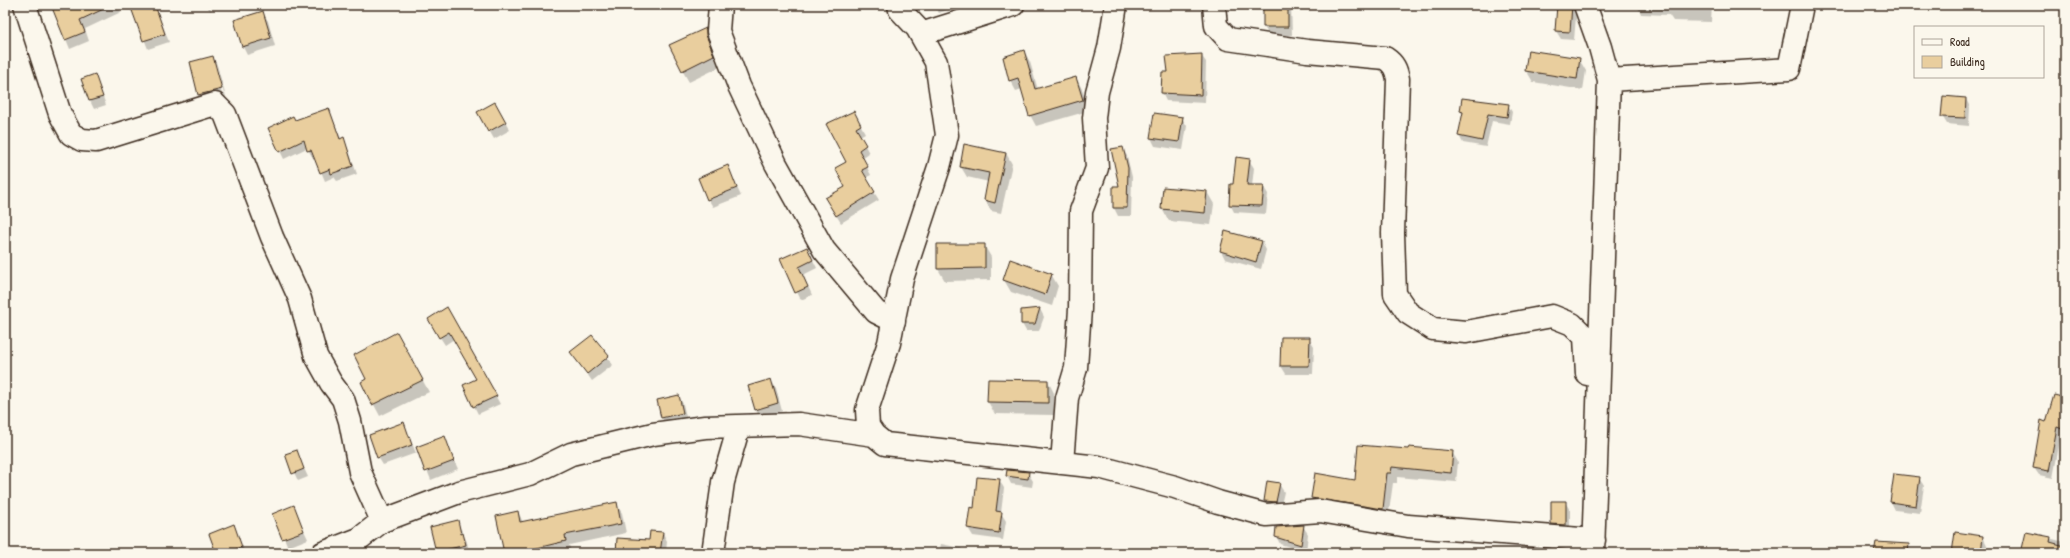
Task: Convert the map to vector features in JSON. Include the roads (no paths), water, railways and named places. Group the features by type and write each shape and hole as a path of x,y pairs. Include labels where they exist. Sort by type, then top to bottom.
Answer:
{"street":[{"path":"25,5 60,114 71,134 82,140 96,142 215,104 225,114 272,237 300,299 316,356 331,383 343,399 350,421 360,472 382,521"},
{"path":"720,5 718,31 739,86 776,164 824,250 876,312 894,321"},
{"path":"899,5 900,10 921,34 936,62 947,135 939,167 902,279 889,343 867,410 868,426 874,435 885,444 1099,467 1175,487 1218,502 1266,515 1320,511 1408,526 1593,547 1609,80 1600,47 1585,5"},
{"path":"921,34 1013,5"},
{"path":"1062,463 1067,398 1076,368 1080,309 1081,211 1098,168 1094,118 1097,92 1109,48 1116,5"},
{"path":"1214,5 1216,26 1228,39 1307,51 1385,58 1392,62 1398,79 1393,233 1395,294 1408,313 1434,329 1466,332 1552,316 1572,324 1580,330 1585,337 1587,374 1599,376"},
{"path":"1609,80 1789,69 1802,5"},
{"path":"323,553 359,539 382,521 459,492 530,474 571,454 653,434 705,427 799,424 874,435"},
{"path":"714,553 722,482 740,426"}]}
